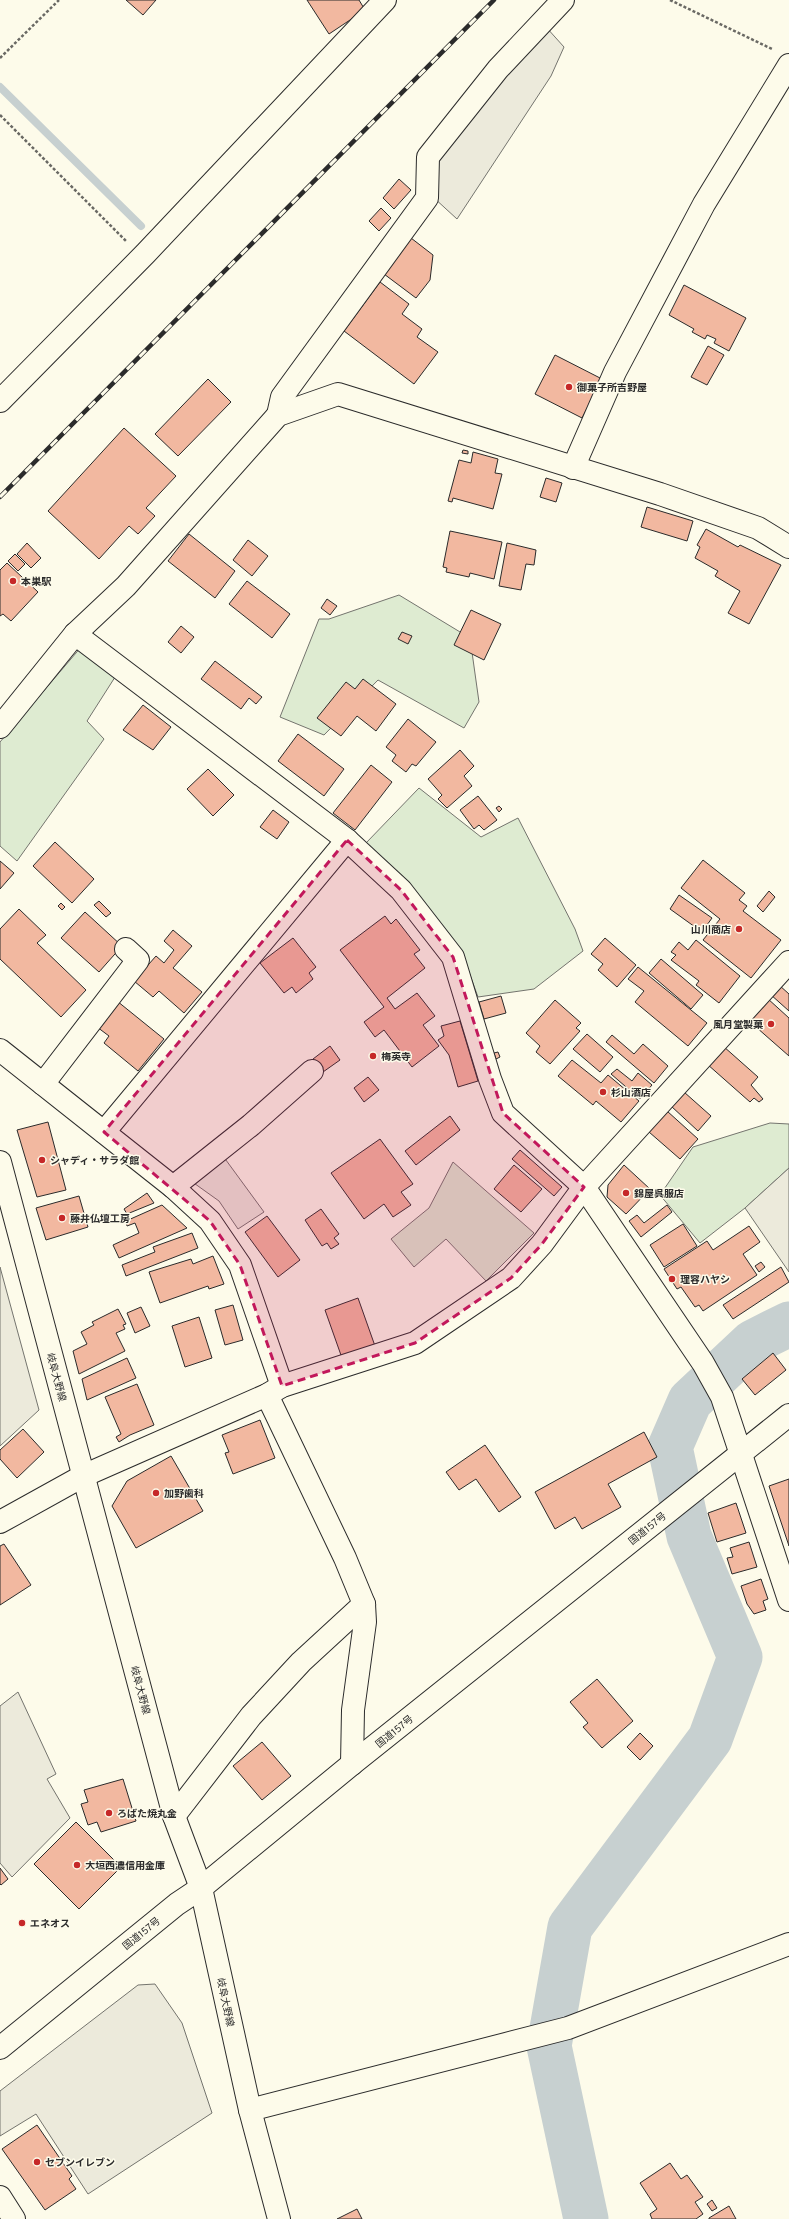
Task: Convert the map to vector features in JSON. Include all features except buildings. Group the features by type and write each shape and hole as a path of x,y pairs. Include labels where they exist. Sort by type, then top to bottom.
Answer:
{"main road":[{"path":"0,401 142,256 385,0"},
{"path":"278,415 282,397 427,198 428,157 498,69 563,0"},
{"path":"573,468 615,372 782,58"},
{"path":"0,727 75,634 126,586 278,415 338,394 660,494 758,528 789,547"},
{"path":"75,634 347,840 401,890 453,957 490,1079 503,1113 584,1187 703,1362 722,1397 789,1600"},
{"path":"104,1132 347,840"},
{"path":"42,1084 138,960 126,949"},
{"path":"0,1522 83,1476 274,1390 415,1343 511,1278 542,1244 584,1187 789,962"},
{"path":"0,1050 173,1187 210,1221 240,1265 274,1390 364,1604 365,1622 353,1710 352,1764"},
{"path":"173,1187 251,1125 312,1071"},
{"name":"岐阜大野線","path":"0,1162 174,1816 201,1888 250,2110 278,2219"},
{"name":"国道157号","path":"0,2048 178,1904 201,1888 352,1764 789,1415"},
{"path":"174,1816 251,1716 301,1662 364,1604"},
{"path":"250,2110 568,2028 789,1944"},
{"path":"0,2197 14,2219"}],"path":[{"path":"0,58 59,0"},
{"path":"670,0 782,58"},
{"path":"0,115 142,256"}],"highlighted area":[{"path":"347,840 401,890 453,957 503,1113 584,1187 542,1244 511,1278 415,1343 282,1386 240,1265 210,1221 104,1132"}],"green space":[{"path":"399,595 470,638 479,702 464,728 378,680 324,735 280,717 319,619 329,619"},
{"path":"82,646 117,674 87,721 104,739 17,861 0,846 0,742"},
{"path":"419,788 481,837 518,818 575,929 583,951 534,989 478,997 462,953 366,843"},
{"path":"770,1123 789,1124 789,1168 745,1208 700,1243 660,1195 693,1147"},
{"path":"453,1162 534,1233 486,1281 446,1239 414,1267 391,1239 429,1208"}],"shaded area":[{"path":"546,27 564,47 551,76 457,219 433,197 436,157"},
{"path":"223,1156 264,1212 238,1229 219,1201 191,1181"},
{"path":"789,1168 789,1272 745,1208"},
{"path":"0,1267 39,1410 0,1446"},
{"path":"18,1692 56,1774 47,1779 70,1818 12,1877 0,1863 0,1706"},
{"path":"155,1984 182,2023 212,2113 88,2194 36,2114 0,2136 0,2091 138,1985"}],"waterway":[{"path":"0,87 141,226"},
{"path":"586,2219 549,2046 570,1927 710,1739 740,1657 689,1536 670,1447 690,1401 753,1342 789,1324"}],"railway":[{"path":"0,497 494,0"}],"place":[{"name":"御菓子所吉野屋","path":"569,387"},
{"name":"本巣駅","path":"13,581"},
{"name":"山川商店","path":"739,929"},
{"name":"風月堂製菓","path":"771,1024"},
{"name":"梅英寺","path":"373,1056"},
{"name":"杉山酒店","path":"603,1092"},
{"name":"シャディ・サラダ館","path":"42,1160"},
{"name":"錦屋呉服店","path":"626,1193"},
{"name":"藤井仏壇工房","path":"62,1218"},
{"name":"理容ハヤシ","path":"672,1279"},
{"name":"加野歯科","path":"156,1493"},
{"name":"ろばた焼丸金","path":"109,1813"},
{"name":"大垣西濃信用金庫","path":"77,1865"},
{"name":"エネオス","path":"22,1923"},
{"name":"セブンイレブン","path":"37,2162"}]}
